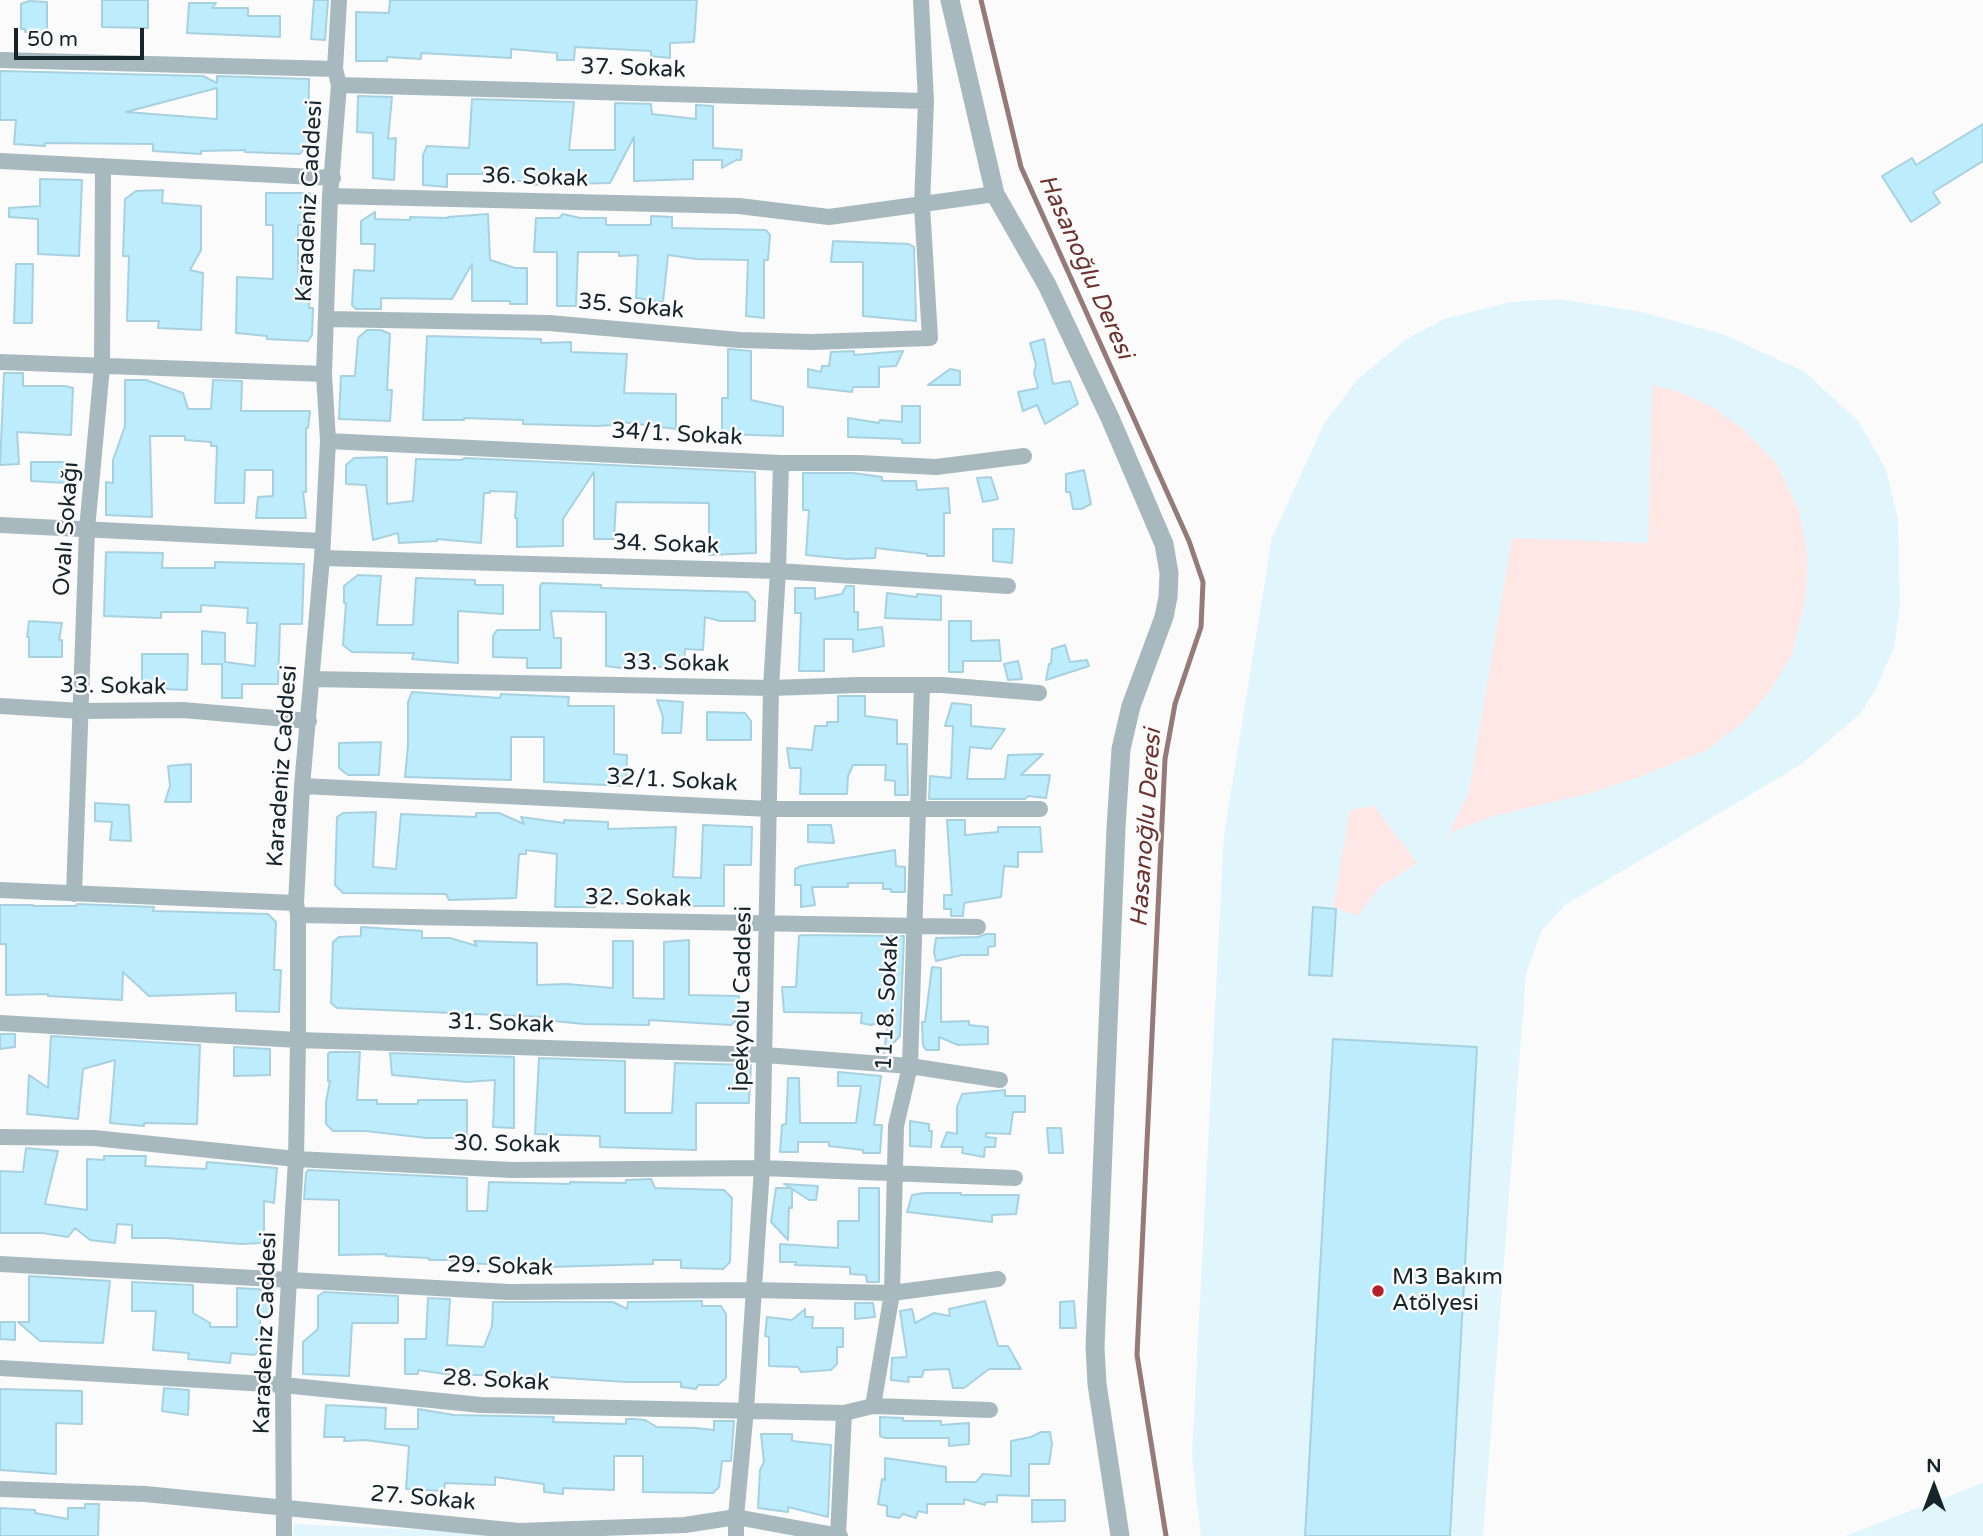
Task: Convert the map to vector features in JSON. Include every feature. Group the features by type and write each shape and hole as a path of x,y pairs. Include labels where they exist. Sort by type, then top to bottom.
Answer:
{"street":[{"name":"Karadeniz Caddesi","path":"284,1536 283,1385 296,1159 297,909 302,786 322,558 328,441 324,374 339,0"},
{"path":"920,0 926,101 922,206"},
{"path":"950,0 995,194 1047,285 1110,418 1164,544 1169,573 1164,617 1131,706 1121,749 1116,828 1096,1347 1097,1384 1120,1536"},
{"name":"37. Sokak","path":"0,60 926,101"},
{"path":"0,161 333,178"},
{"name":"Ovalı Sokağı","path":"74,894 87,530 102,367 103,166"},
{"name":"36. Sokak","path":"330,195 739,206 829,216 922,206 995,194"},
{"name":"35. Sokak","path":"327,319 550,323 740,340 799,342 930,338 922,206"},
{"path":"0,362 324,374"},
{"name":"34/1. Sokak","path":"328,441 781,463 936,467 1024,456"},
{"name":"İpekyolu Caddesi","path":"736,1536 762,1168 771,688 781,463"},
{"path":"0,525 322,541"},
{"name":"34. Sokak","path":"322,558 778,571 1008,586"},
{"name":"33. Sokak","path":"312,679 771,688 922,685 1039,693"},
{"name":"1118. Sokak","path":"873,1406 892,1293 896,1126 910,1066 922,685"},
{"name":"33. Sokak","path":"0,706 81,710 183,710 309,721"},
{"name":"32/1. Sokak","path":"302,786 769,809 1040,809"},
{"name":"32. Sokak","path":"0,890 297,909 650,922 978,927"},
{"name":"31. Sokak","path":"0,1023 298,1040 765,1055 910,1066 1000,1080"},
{"name":"30. Sokak","path":"0,1137 94,1138 296,1159 512,1170 762,1168 1014,1178"},
{"name":"29. Sokak","path":"0,1264 509,1292 753,1290 892,1293 998,1279"},
{"name":"28. Sokak","path":"0,1368 283,1385 481,1405 844,1413 873,1406 990,1410"},
{"path":"838,1536 844,1413"},
{"name":"27. Sokak","path":"0,1489 145,1494 285,1510 519,1531 685,1525 736,1517 838,1536"}],"shaded area":[{"path":"1559,299 1642,312 1725,335 1805,372 1858,421 1886,469 1898,520 1900,607 1894,647 1876,689 1859,715 1800,765 1565,905 1542,930 1526,973 1483,1536 1201,1536 1192,1455 1224,835 1272,538 1324,424 1357,380 1405,340 1444,319 1510,302"},
{"path":"1652,385 1680,392 1711,406 1742,428 1776,463 1799,510 1808,558 1805,602 1792,654 1771,690 1743,722 1707,750 1587,794 1497,815 1453,831 1446,840 1469,791 1512,538 1648,543"},
{"path":"1374,806 1417,863 1380,887 1357,916 1333,907 1350,810"},
{"path":"1983,1483 1983,1536 1845,1536"},
{"path":"294,1524 553,1536 293,1536"}],"building":[{"path":"102,0 148,0 148,28 102,27"},
{"path":"314,0 328,0 325,40 311,39"},
{"path":"390,0 697,0 694,42 670,43 670,58 651,56 651,51 575,47 574,60 557,60 557,53 511,49 511,58 421,53 421,59 387,57 387,61 356,61 356,12 389,13"},
{"path":"29,1 47,2 47,32 25,32 25,29 21,29 21,4"},
{"path":"189,3 216,3 212,8 248,8 248,16 280,16 280,37 187,33"},
{"path":"0,71 203,76 217,83 217,76 309,79 308,143 300,154 245,150 201,151 201,154 153,151 153,144 14,144 16,120 0,120","holes":["217,88 217,119 126,112"]},
{"path":"358,96 392,97 388,139 396,138 394,180 373,178 373,133 357,132"},
{"path":"472,99 574,102 569,150 615,150 615,103 651,104 652,114 696,119 696,105 713,106 713,148 742,150 741,160 722,168 722,160 693,160 693,179 634,181 634,137 610,183 529,185 529,181 502,181 502,174 447,174 447,187 423,185 423,155 427,146 469,148"},
{"path":"1983,124 1983,161 1933,192 1940,203 1911,222 1882,176 1912,158 1916,165"},
{"path":"40,179 82,180 79,256 38,254 38,219 9,217 9,208 40,206"},
{"path":"163,190 162,203 201,206 201,250 190,270 203,273 201,330 158,328 159,321 127,321 129,256 123,256 125,199 136,191"},
{"path":"266,193 310,193 310,225 298,225 298,272 312,273 309,308 313,308 312,335 308,341 267,339 267,336 236,333 237,277 273,279 273,225 266,225"},
{"path":"375,212 375,219 410,220 410,217 448,218 488,214 490,260 515,268 527,268 527,304 472,301 472,264 452,299 381,298 381,309 356,309 352,305 354,270 374,271 375,244 361,244 361,221"},
{"path":"563,214 580,218 606,218 606,225 651,225 651,216 672,217 672,228 766,230 770,235 768,260 764,260 764,318 746,316 748,260 696,259 668,255 663,302 636,298 638,255 619,256 619,252 578,252 576,306 557,306 557,252 534,252 536,218 559,218"},
{"path":"833,241 909,244 914,247 916,321 863,316 863,262 831,262"},
{"path":"16,264 33,264 32,323 14,323"},
{"path":"367,330 381,330 390,334 387,390 392,390 390,421 339,419 341,376 355,376 358,338"},
{"path":"427,336 541,339 541,343 571,342 571,352 627,354 624,393 676,394 676,429 614,421 614,425 596,426 523,424 523,420 423,420"},
{"path":"1044,339 1053,384 1070,381 1078,404 1045,424 1037,405 1023,411 1018,392 1038,388 1030,343"},
{"path":"728,349 751,351 751,400 783,407 783,436 722,434 722,398 728,398"},
{"path":"854,351 854,355 903,351 896,366 879,367 879,387 853,387 852,392 808,387 808,369 821,372 822,366 829,366 831,352"},
{"path":"950,369 960,371 960,385 928,385"},
{"path":"4,373 23,373 23,386 73,388 71,435 17,432 19,464 0,465"},
{"path":"125,380 146,380 183,393 188,409 211,409 213,380 242,381 241,411 310,411 306,428 306,492 303,492 306,518 256,518 258,497 273,496 273,470 245,470 244,503 215,503 217,446 211,446 211,442 185,440 185,436 150,436 152,517 106,515 106,482 113,483 113,460 125,426"},
{"path":"902,406 920,406 920,443 902,443 902,439 848,437 848,418 879,423 880,420 902,422"},
{"path":"387,457 387,504 413,501 416,459 465,458 755,472 756,553 709,555 709,503 616,502 614,539 594,539 594,472 563,519 563,546 517,547 517,492 490,491 484,493 481,543 437,539 399,543 398,533 373,540 366,485 346,484 346,465 354,458"},
{"path":"31,462 65,462 65,483 31,481"},
{"path":"1084,470 1091,504 1081,509 1073,509 1070,492 1066,492 1066,474"},
{"path":"803,473 853,473 882,477 882,481 916,481 917,490 948,488 950,513 944,513 944,556 876,548 875,558 847,559 806,555 809,510 803,510"},
{"path":"991,477 998,499 983,502 977,478"},
{"path":"993,529 1014,529 1012,563 993,561"},
{"path":"106,552 163,553 162,568 215,568 215,562 304,564 302,624 280,624 278,684 242,684 242,698 222,698 222,664 202,664 202,631 225,633 225,662 255,666 257,623 247,623 248,608 201,605 201,612 161,612 161,618 104,616"},
{"path":"358,575 381,576 377,625 413,625 416,578 475,580 475,585 503,585 503,614 458,611 458,663 412,659 414,653 352,652 343,645 346,603 344,586"},
{"path":"542,583 601,585 601,588 747,592 755,601 755,621 720,621 705,617 703,650 685,649 684,666 621,668 606,666 606,612 551,611 554,638 561,638 561,668 527,668 527,658 493,657 493,636 497,630 540,630"},
{"path":"846,586 854,586 854,612 858,612 858,630 882,627 884,646 853,652 853,639 824,639 824,671 799,671 801,613 795,613 795,588 815,588 815,599 842,594"},
{"path":"887,593 917,597 917,594 941,596 941,620 885,618"},
{"path":"29,621 62,623 59,640 62,640 62,657 29,657"},
{"path":"949,621 971,621 971,641 999,640 1001,661 963,661 963,672 949,672"},
{"path":"1065,645 1070,662 1087,660 1089,666 1046,680 1052,649"},
{"path":"142,654 188,654 187,690 142,688"},
{"path":"1018,661 1022,679 1008,680 1004,664"},
{"path":"412,692 500,698 501,694 569,697 568,706 614,706 614,754 627,755 626,786 544,782 544,737 511,737 511,780 405,777 408,702"},
{"path":"838,696 865,696 865,716 897,720 897,744 907,744 908,795 895,795 895,781 885,780 886,765 853,765 848,776 847,794 800,794 801,768 790,768 787,748 812,750 815,726 838,722"},
{"path":"657,700 683,702 681,733 662,733 663,717"},
{"path":"952,703 971,705 971,726 1005,729 991,749 970,747 967,779 1005,779 1008,755 1043,754 1021,775 1050,775 1046,798 1028,796 1025,799 929,799 930,776 951,778 953,726 945,726"},
{"path":"707,712 745,713 751,721 751,740 707,740"},
{"path":"381,742 379,775 348,775 339,768 339,743"},
{"path":"191,764 191,802 165,802 170,786 168,766"},
{"path":"95,803 129,805 131,841 110,840 112,822 95,821"},
{"path":"376,812 373,867 396,869 401,814 476,817 476,813 499,813 524,824 521,817 564,823 564,820 608,822 608,829 676,827 673,877 701,878 703,825 752,827 751,865 724,865 724,906 677,906 677,898 650,905 595,902 595,907 555,907 557,854 526,850 526,854 519,854 516,898 449,900 446,894 343,893 335,885 337,817 343,813"},
{"path":"947,820 965,820 965,835 998,832 998,827 1040,827 1042,852 1018,852 1018,867 1004,866 1001,897 964,903 963,916 951,916 951,909 944,909 944,895 952,895"},
{"path":"808,825 831,825 834,843 808,842"},
{"path":"895,850 896,866 905,867 905,892 883,889 883,883 812,887 815,905 801,907 801,885 795,885 795,869"},
{"path":"0,905 154,907 153,911 268,914 276,922 274,970 281,970 279,1012 236,1011 236,993 149,996 123,972 122,1000 48,994 6,995 6,944 0,944"},
{"path":"1313,907 1336,909 1332,976 1309,975"},
{"path":"361,927 422,931 422,938 450,938 477,946 474,941 537,943 537,985 567,984 613,988 613,941 633,941 633,998 664,999 664,942 689,940 689,995 739,996 739,1018 731,1025 649,1020 649,1025 584,1024 544,1020 544,1017 337,1008 331,1003 333,942 339,937 361,936"},
{"path":"995,934 995,946 988,947 988,955 962,955 936,961 936,938 978,937"},
{"path":"799,936 904,936 900,1036 884,1053 888,1019 871,1025 861,1023 862,1013 784,1012 782,987 796,987"},
{"path":"932,967 941,968 941,1022 969,1021 969,1025 988,1027 988,1044 958,1045 939,1037 939,1050 926,1050 923,1045 922,1022 925,1022"},
{"path":"0,1034 15,1034 15,1047 0,1049"},
{"path":"51,1036 200,1045 197,1124 144,1123 144,1126 110,1123 115,1060 83,1069 78,1119 27,1114 29,1075 48,1088"},
{"name":"M3 Bakım Atölyesi","path":"1333,1039 1477,1047 1450,1536 1305,1536"},
{"path":"234,1047 270,1049 270,1075 234,1076"},
{"path":"330,1052 360,1052 357,1100 377,1100 377,1104 418,1104 418,1100 467,1100 467,1138 333,1131 326,1124"},
{"path":"390,1053 514,1057 514,1128 493,1127 495,1080 467,1082 392,1075"},
{"path":"539,1058 625,1061 625,1113 672,1113 675,1063 751,1065 749,1103 696,1103 696,1150 600,1147 600,1136 535,1134"},
{"path":"838,1072 881,1076 874,1125 882,1125 880,1153 863,1153 863,1150 829,1146 829,1142 798,1142 798,1152 780,1152 782,1125 786,1124 788,1078 799,1078 800,1123 856,1123 861,1086 838,1086"},
{"path":"1005,1090 1005,1096 1025,1096 1025,1112 1013,1112 1010,1134 986,1133 986,1137 996,1138 995,1147 985,1147 984,1157 962,1153 963,1147 941,1147 947,1132 957,1134 957,1107 962,1094"},
{"path":"910,1121 929,1124 929,1131 932,1131 931,1147 910,1146"},
{"path":"1047,1128 1061,1128 1063,1153 1049,1153"},
{"path":"26,1148 58,1151 45,1204 87,1210 87,1159 104,1160 104,1156 146,1156 145,1166 206,1169 207,1162 277,1168 274,1203 264,1201 264,1240 260,1243 241,1244 132,1238 132,1225 117,1224 115,1243 90,1240 75,1228 68,1237 42,1233 0,1233 0,1171 23,1172"},
{"path":"308,1170 467,1178 467,1211 487,1211 489,1182 626,1183 626,1180 651,1179 655,1188 724,1190 732,1198 730,1262 723,1269 681,1268 681,1260 653,1260 653,1264 548,1267 465,1263 386,1254 339,1255 339,1200 304,1199"},
{"path":"784,1184 818,1186 816,1200 809,1200 792,1189 788,1240 771,1222 776,1188 791,1188"},
{"path":"859,1188 879,1188 879,1282 867,1282 866,1275 850,1274 850,1267 780,1262 780,1244 838,1248 838,1221 859,1221"},
{"path":"912,1195 1019,1195 1016,1214 992,1215 992,1222 907,1212"},
{"path":"29,1276 110,1281 103,1343 40,1341 18,1322 29,1322"},
{"path":"132,1282 193,1285 193,1313 210,1323 210,1327 237,1327 237,1288 273,1290 272,1316 260,1316 260,1350 254,1355 231,1353 230,1363 188,1359 189,1353 153,1350 156,1311 132,1311"},
{"path":"324,1292 398,1296 398,1323 352,1323 349,1376 303,1374 303,1342 318,1329 318,1296"},
{"path":"428,1298 450,1299 447,1345 484,1347 492,1326 493,1302 613,1302 627,1309 628,1302 702,1301 702,1306 721,1306 726,1314 726,1378 718,1385 698,1385 696,1389 681,1387 681,1382 474,1375 453,1370 452,1375 418,1370 418,1374 405,1374 405,1339 426,1339"},
{"path":"985,1301 998,1346 1008,1346 1021,1369 989,1369 964,1388 953,1388 949,1369 924,1370 922,1377 908,1377 909,1382 891,1380 892,1358 907,1357 900,1311 912,1309 915,1323 934,1313 950,1316 949,1309"},
{"path":"1074,1301 1076,1328 1060,1328 1060,1302"},
{"path":"855,1303 873,1303 875,1317 855,1319"},
{"path":"805,1309 805,1317 813,1317 812,1328 843,1328 843,1347 837,1347 837,1364 831,1370 801,1372 798,1367 769,1366 769,1337 765,1336 767,1317 792,1320"},
{"path":"0,1322 15,1322 15,1340 0,1339"},
{"path":"164,1388 189,1390 188,1415 162,1411"},
{"path":"0,1389 82,1391 82,1424 56,1423 56,1474 0,1470"},
{"path":"326,1405 386,1408 385,1429 418,1429 418,1409 454,1415 554,1417 553,1422 626,1424 626,1419 633,1419 645,1420 657,1427 714,1430 714,1421 734,1421 731,1461 722,1461 719,1487 713,1493 643,1492 643,1456 614,1456 614,1490 563,1488 563,1494 544,1492 544,1484 495,1477 495,1485 445,1483 444,1491 406,1489 409,1446 366,1440 344,1441 345,1437 324,1437"},
{"path":"880,1417 903,1418 903,1421 941,1421 941,1425 969,1423 969,1444 949,1446 949,1438 885,1438 880,1436"},
{"path":"1050,1432 1052,1444 1049,1464 1029,1464 1029,1496 997,1495 997,1502 986,1502 985,1505 964,1499 964,1504 927,1504 927,1513 918,1511 916,1518 903,1514 899,1518 887,1516 887,1506 878,1504 882,1479 885,1480 885,1458 946,1467 946,1482 976,1482 983,1474 1011,1476 1011,1441"},
{"path":"761,1434 792,1434 792,1441 831,1445 828,1517 788,1507 788,1512 758,1508 760,1470 764,1462"},
{"path":"1032,1500 1065,1500 1065,1521 1032,1522"},
{"path":"85,1504 99,1504 98,1536 0,1536 0,1508 35,1510 35,1513 68,1519 68,1508 85,1508"}],"waterway":[{"name":"Hasanoğlu Deresi","path":"981,0 1021,167 1189,541 1203,582 1201,627 1175,704 1165,759 1137,1355 1166,1536"}],"place":[{"name":"M3 Bakım Atölyesi","path":"1378,1291"}]}
